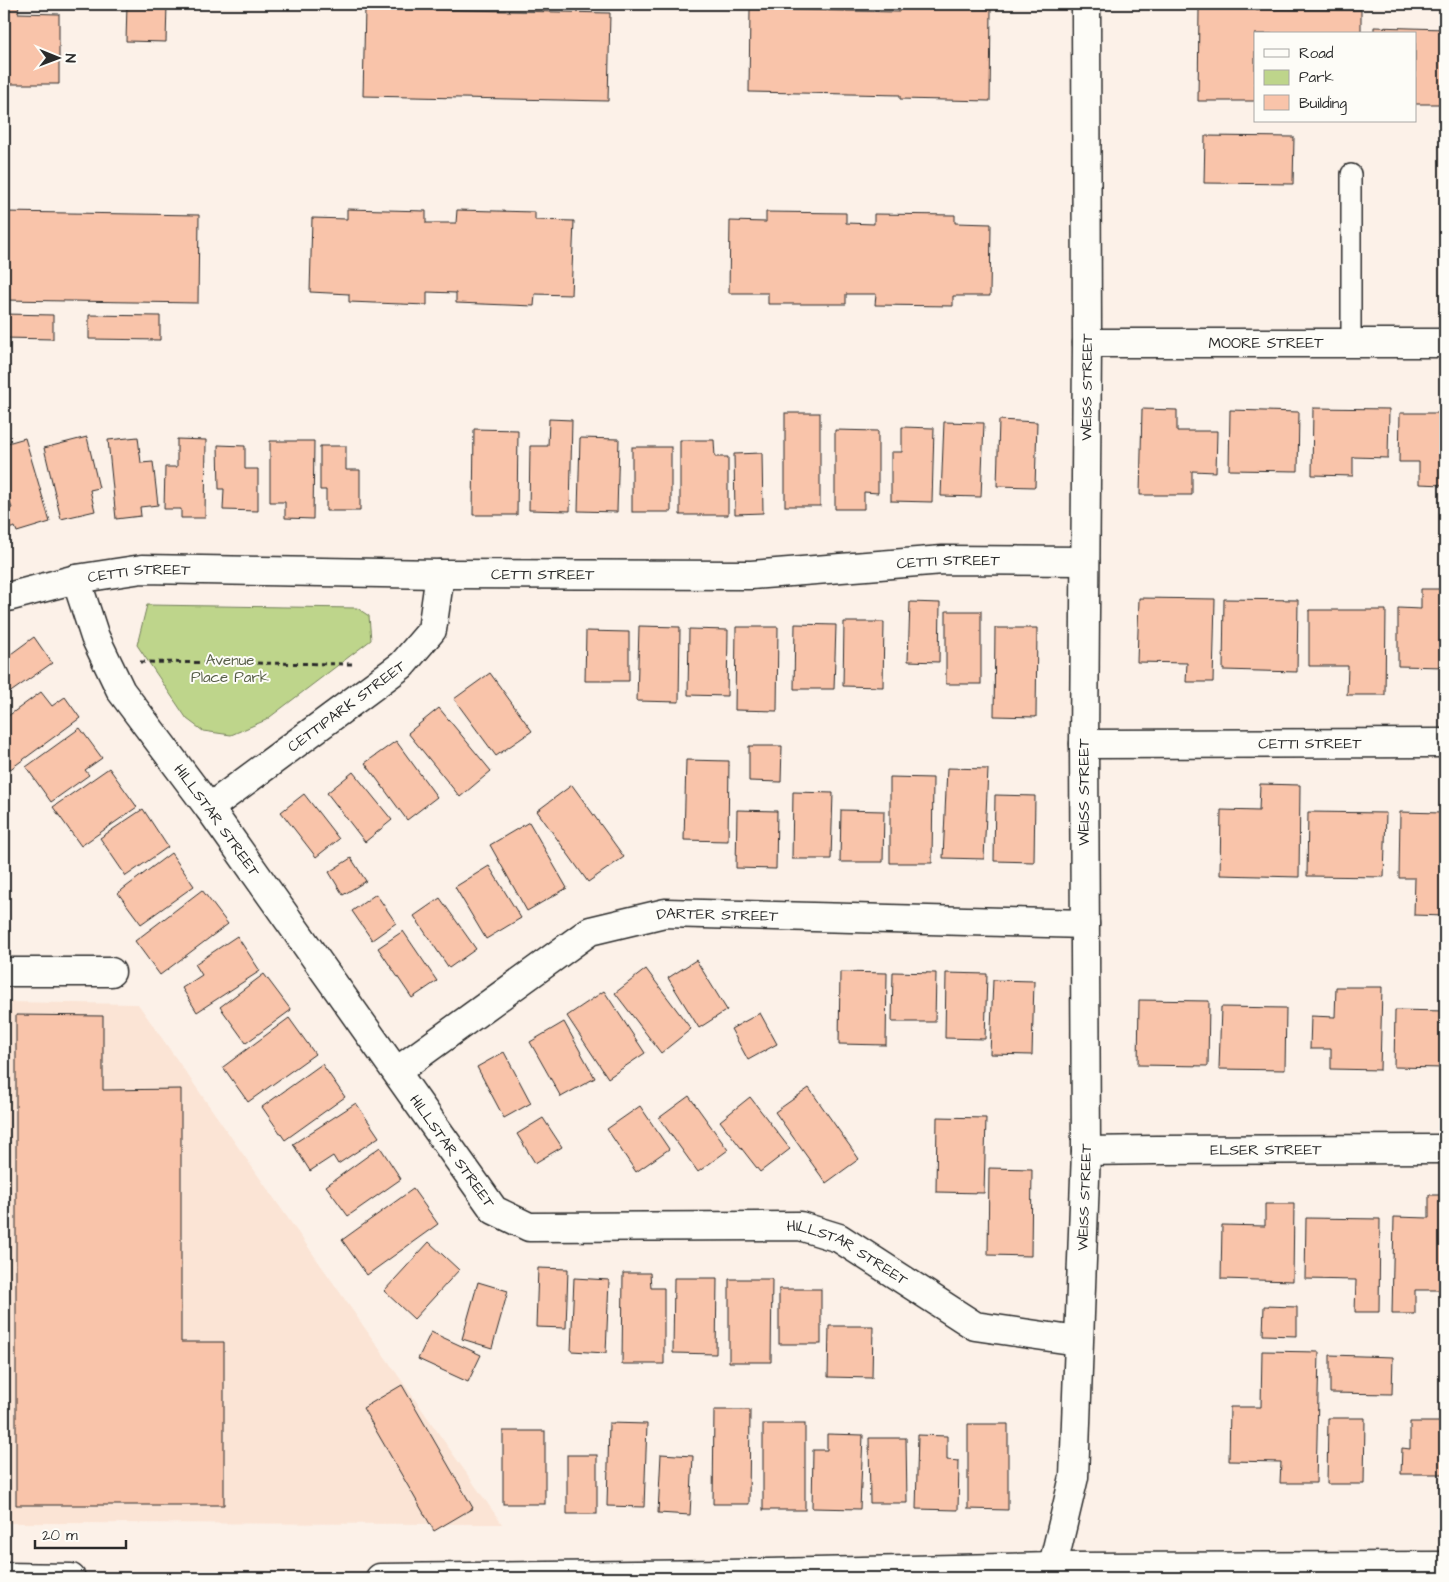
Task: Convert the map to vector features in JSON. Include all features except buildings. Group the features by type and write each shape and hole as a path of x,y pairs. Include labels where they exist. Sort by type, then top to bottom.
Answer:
{"street":[{"name":"WEISS STREET","path":"1052,1573 1074,1477 1086,1151 1084,744 1087,343 1086,4"},
{"name":"MOORE STREET","path":"1087,343 1445,343"},
{"name":"CETTI STREET","path":"4,598 76,579 142,569 440,574 751,575 943,560 1085,561"},
{"name":"CETTIPARK STREET","path":"210,808 402,665 432,630 440,574"},
{"name":"HILLSTAR STREET","path":"76,579 95,637 121,691 210,808 494,1210 529,1227 800,1226 839,1238 975,1326 1078,1340"},
{"name":"CETTI STREET","path":"1084,744 1445,743"},
{"name":"DARTER STREET","path":"397,1071 590,931 665,914 1084,924"},
{"path":"4,972 111,972"},
{"name":"ELSER STREET","path":"1086,1151 1445,1149"},
{"path":"380,1578 1052,1573 1445,1566"},
{"path":"4,1578 71,1578"}],"lane":[{"path":"1351,174 1351,343"}],"path":[{"path":"107,662 354,664"}],"shaded area":[{"path":"4,1002 138,1004 502,1524 4,1523"}],"green space":[{"name":"Avenue Place Park","path":"147,605 357,608 369,616 371,640 266,720 231,735 203,731 187,719 137,645"}]}
